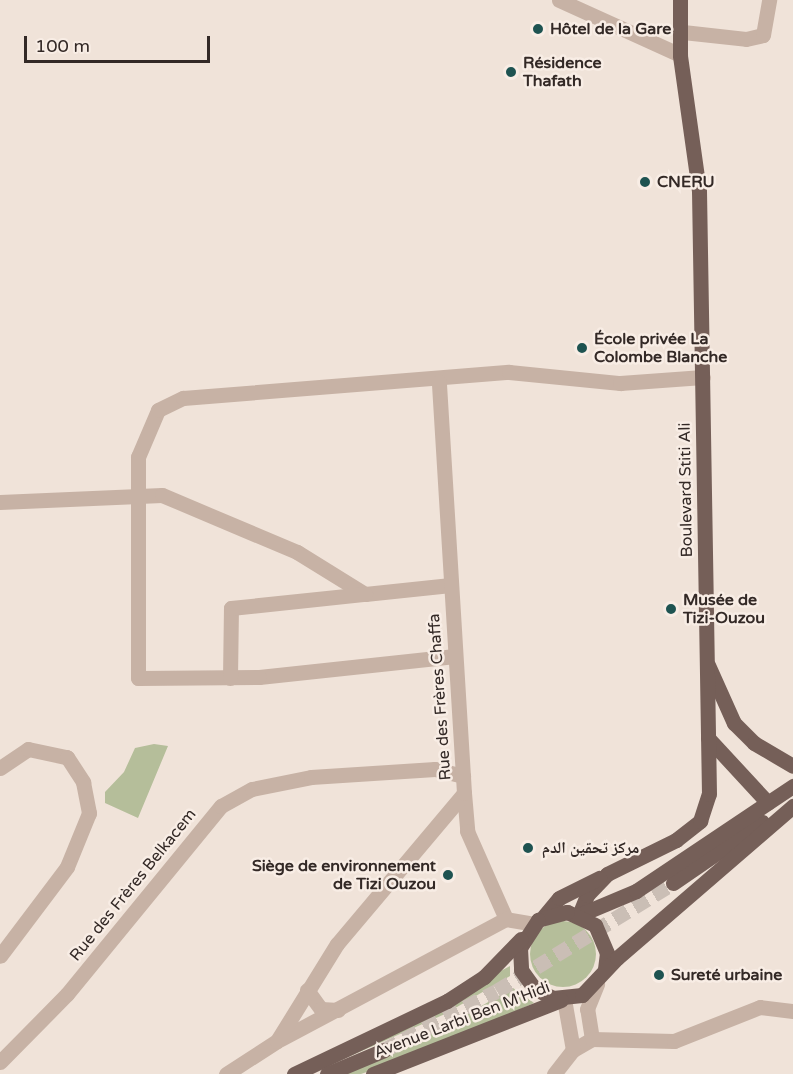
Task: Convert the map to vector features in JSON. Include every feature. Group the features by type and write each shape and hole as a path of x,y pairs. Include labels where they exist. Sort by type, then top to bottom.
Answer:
{"main road":[{"name":"Boulevard Stiti Ali","path":"579,915 587,896 607,874 676,840 700,821 709,794 699,191 680,55 683,32 680,0"},
{"path":"705,654 725,712 754,743 793,766"},
{"path":"708,738 768,802"},
{"path":"787,810 605,969 597,984 564,999 543,994 526,980 519,959 533,926 579,915 636,891 793,786"},
{"path":"731,842 768,802"},
{"path":"673,883 731,842 787,810"},
{"name":"Avenue Larbi Ben M'Hidi","path":"294,1074 447,1001 492,970 559,898 607,874"},
{"path":"579,915 604,938 605,969"},
{"name":"Avenue Larbi Ben M'Hidi","path":"373,1074 564,999"},
{"name":"Avenue Larbi Ben M'Hidi","path":"327,1074 384,1050"}],"street":[{"path":"559,0 680,55"},
{"path":"683,32 746,39 763,35 769,0"},
{"path":"455,656 230,678 138,678 136,495 138,457 146,433 158,410 183,398 439,382 509,372 620,383 703,377"},
{"name":"Rue des Frères Chaffa","path":"226,1074 277,1041 337,944 464,793 439,382"},
{"path":"0,502 162,495 189,503 297,552 364,594"},
{"path":"230,678 231,608 451,585"},
{"path":"0,768 28,749 66,757 83,782 89,813 68,867 0,956"},
{"name":"Rue des Frères Belkacem","path":"0,1062 67,994 221,806 252,789 311,777 435,769 463,776"},
{"path":"464,793 467,831 506,919"},
{"path":"277,1041 506,919 533,926"},
{"path":"592,1039 587,1009 597,984"},
{"path":"307,990 321,1009 338,1010"},
{"path":"564,999 573,1050"},
{"path":"554,1074 573,1050 592,1039 674,1041 760,1007 793,1011"}],"green space":[{"path":"154,744 168,746 138,818 105,803 105,792 124,772 135,748"},
{"path":"563,921 576,924 586,931 593,941 596,954 593,967 586,977 576,984 563,987 550,984 540,977 533,967 530,954 533,941 540,931 550,924"},
{"path":"510,966 510,976 445,1014 310,1074"},
{"path":"513,988 534,1003 433,1049 361,1074 344,1074 407,1048"}],"tunnel":[{"path":"384,1050 497,991 673,883"}],"place":[{"name":"Hôtel de la Gare","path":"538,29"},
{"name":"Résidence Thafath","path":"511,72"},
{"name":"CNERU","path":"645,182"},
{"name":"École privée La Colombe Blanche","path":"582,348"},
{"name":"Musée de Tizi-Ouzou","path":"671,609"},
{"name":"مركز تحقين الدم","path":"528,848"},
{"name":"Siège de environnement de Tizi Ouzou","path":"448,875"},
{"name":"Sureté urbaine","path":"659,975"}]}
